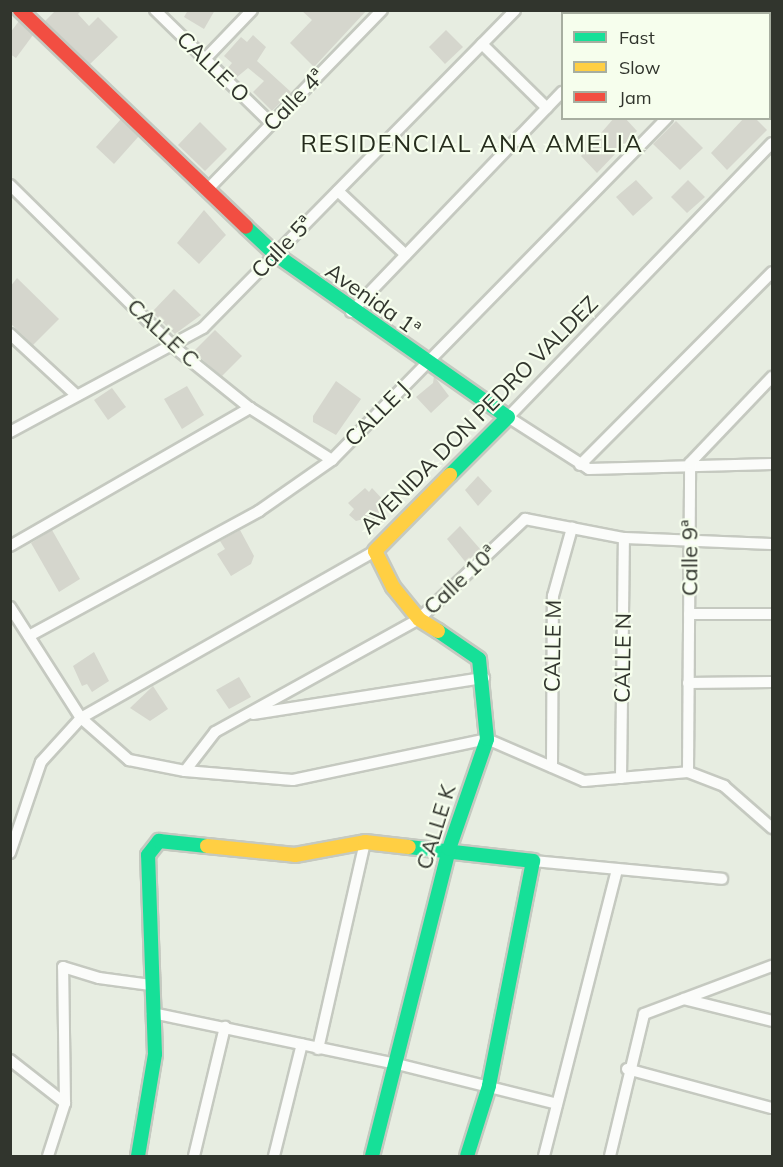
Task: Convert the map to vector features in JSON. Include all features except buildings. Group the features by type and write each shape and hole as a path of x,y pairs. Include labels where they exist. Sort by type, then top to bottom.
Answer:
{"street":[{"name":"Avenida 1ª","path":"20,10 275,254 351,312 580,465 601,470 690,463 772,464"},
{"name":"CALLE O","path":"155,10 272,124"},
{"path":"205,59 252,10"},
{"name":"Calle 4ª","path":"207,190 382,10"},
{"name":"Calle 5ª","path":"10,432 76,395 174,347 210,322 515,10"},
{"path":"482,44 547,108"},
{"path":"351,312 561,93"},
{"name":"CALLE J","path":"29,636 259,511 332,460 665,120"},
{"name":"AVENIDA DON PEDRO VALDEZ","path":"10,853 41,762 81,718 375,551 508,417 772,143"},
{"name":"CALLE C","path":"10,185 174,347 250,408 332,460"},
{"path":"338,191 406,255"},
{"path":"580,465 772,272"},
{"path":"10,333 76,395"},
{"path":"690,463 772,377"},
{"path":"10,546 250,408"},
{"name":"Calle 9ª","path":"688,772 690,463"},
{"name":"Calle 10ª","path":"185,771 214,732 419,618 525,519 624,538 772,544"},
{"name":"CALLE M","path":"552,767 553,596 572,528"},
{"name":"CALLE N","path":"621,778 624,538"},
{"name":"CALLE K","path":"372,1156 397,1064 449,849 487,739 484,678 474,651 419,618 393,587 375,551"},
{"path":"10,606 81,718 129,760 185,771 292,780 487,739 584,782 688,772 724,786 772,827"},
{"path":"689,614 772,614"},
{"path":"244,716 484,678"},
{"path":"688,683 772,682"},
{"path":"138,1156 155,1054 148,855 159,841 295,855 365,842 449,849 617,870 722,879"},
{"path":"318,1049 365,842"},
{"path":"467,1156 489,1086 533,861"},
{"path":"544,1156 617,870"},
{"path":"610,1156 627,1069 644,1014 772,966"},
{"path":"48,1156 65,1103 63,967 99,978 151,985"},
{"path":"684,999 772,1021"},
{"path":"152,1013 397,1064 557,1104"},
{"path":"194,1156 225,1027"},
{"path":"274,1156 302,1044"},
{"path":"10,1060 65,1103"},
{"path":"627,1069 772,1108"}],"traffic: fast":[{"path":"246,227 275,254 508,417 450,475"},
{"path":"372,1156 449,849 487,739 479,659 438,631"},
{"path":"138,1156 155,1054 148,855 159,841 207,846"},
{"path":"409,847 533,861 489,1086 467,1156"}],"traffic: slow":[{"path":"438,631 419,619 393,587 375,551 450,475"},
{"path":"207,846 295,855 365,842 409,847"}],"traffic: jam":[{"path":"20,10 246,227"}],"district":[{"name":"RESIDENCIAL ANA AMELIA","path":"472,144"}]}
